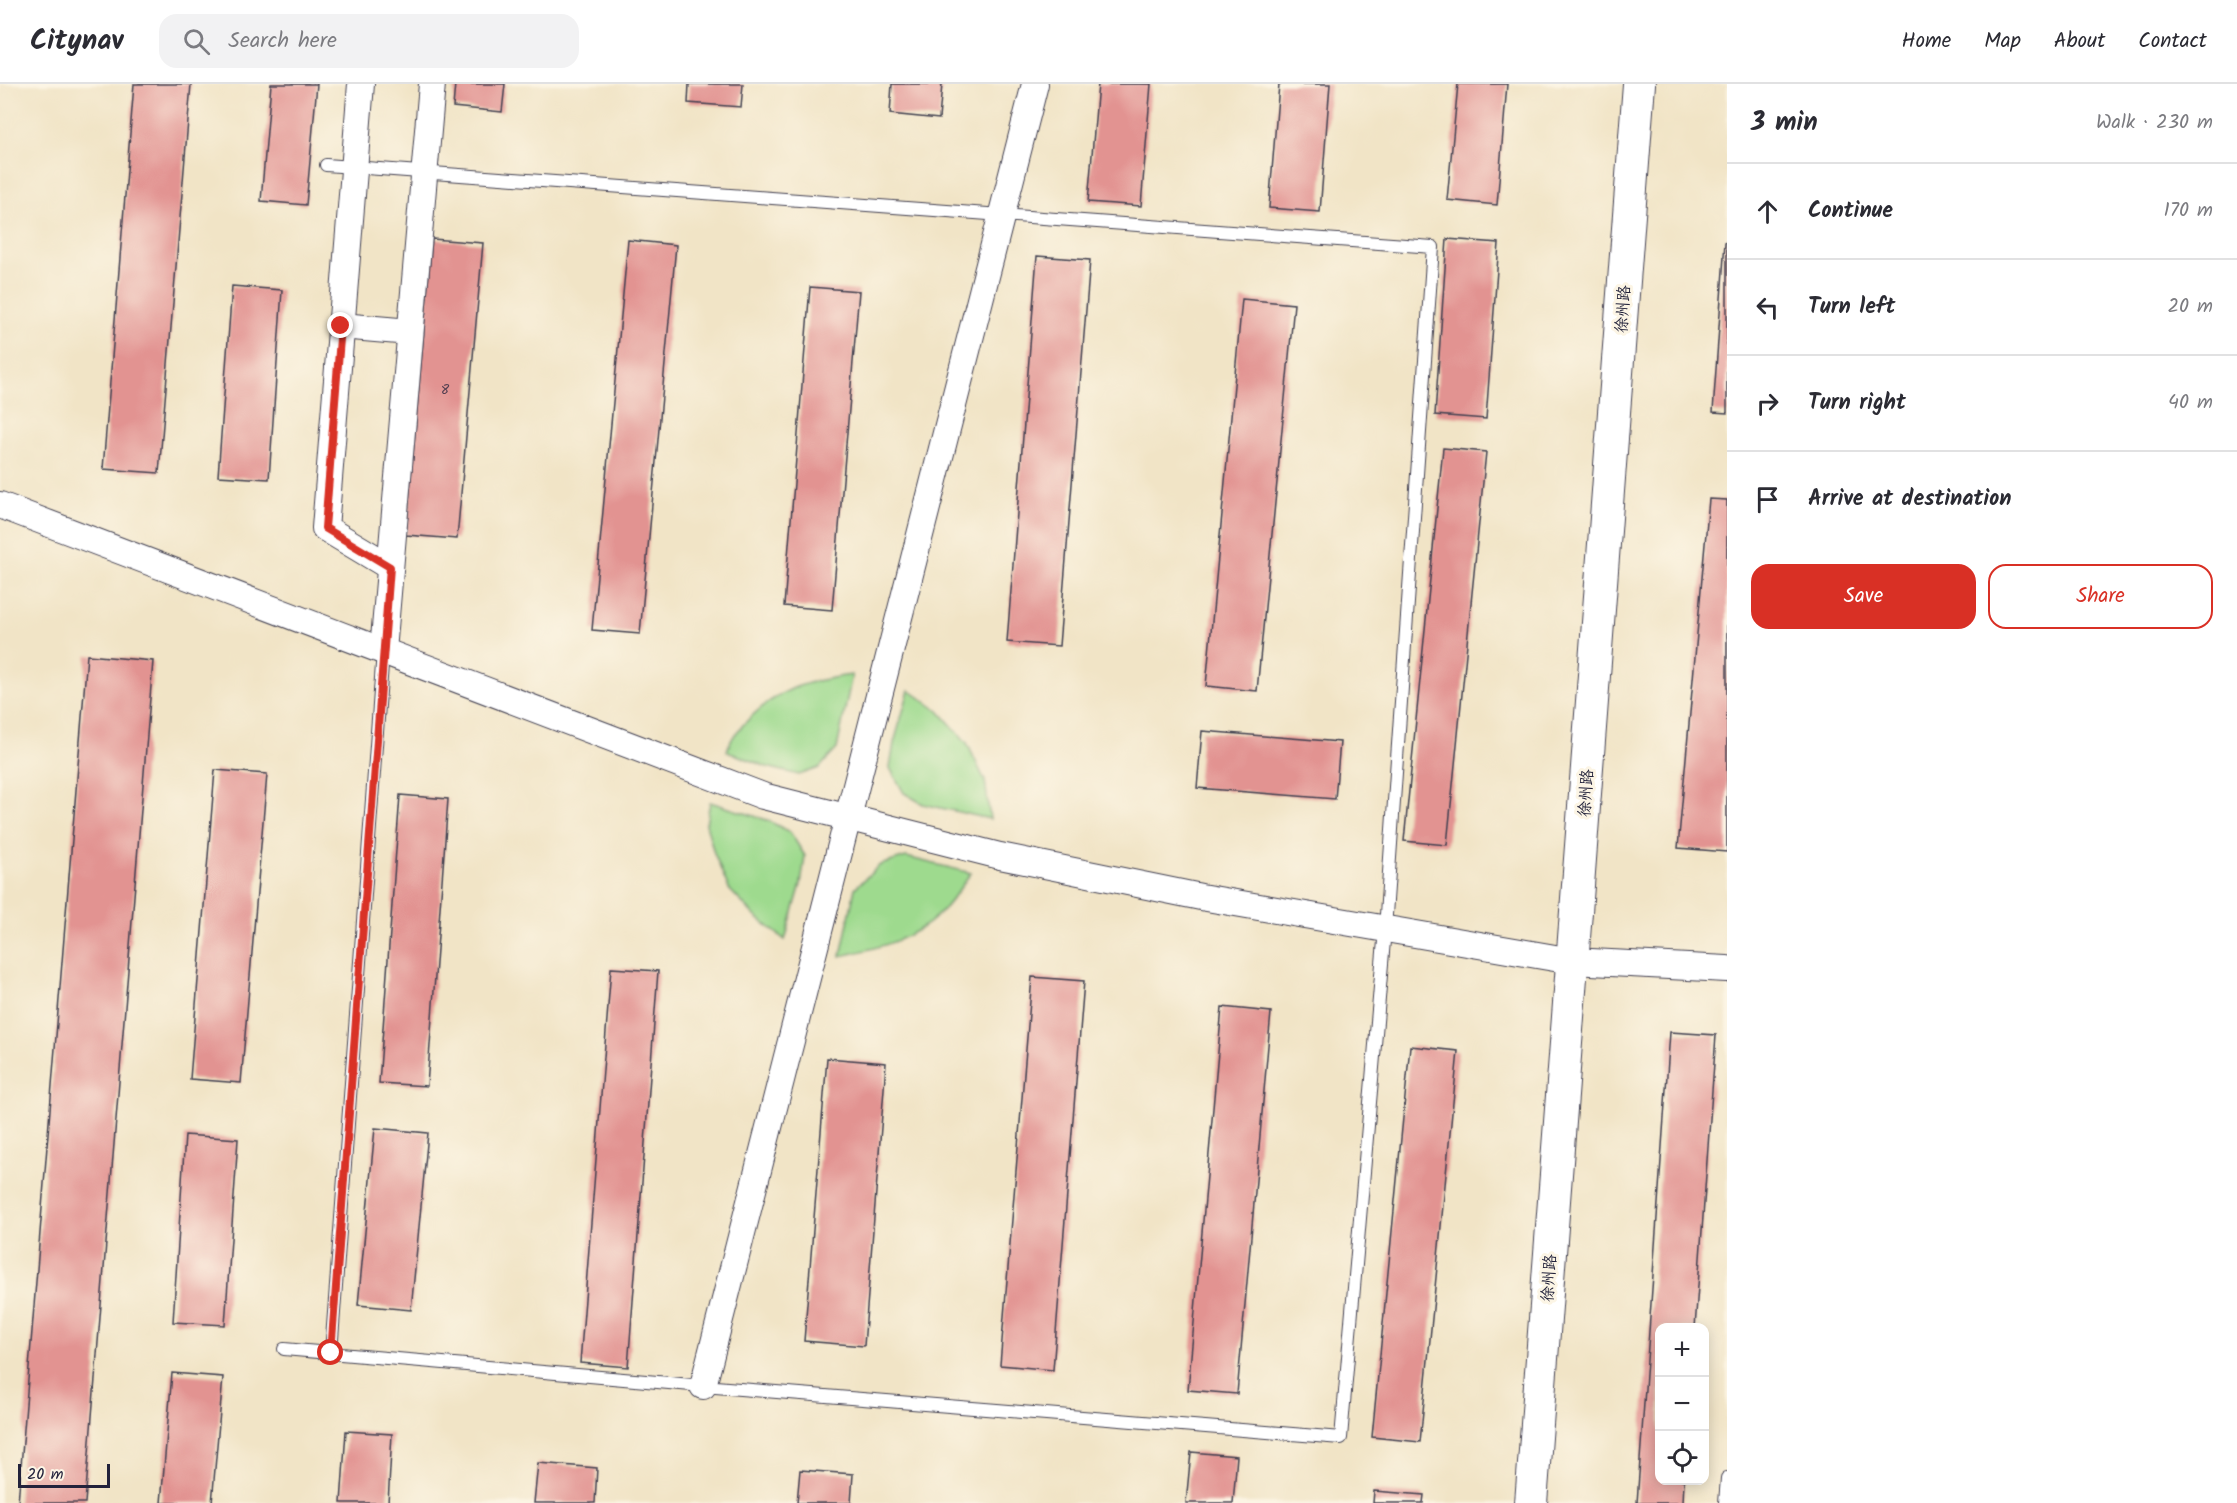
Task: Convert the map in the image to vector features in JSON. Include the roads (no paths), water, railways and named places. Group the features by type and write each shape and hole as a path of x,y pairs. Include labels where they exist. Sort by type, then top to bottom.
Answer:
{"street":[{"path":"361,84 325,528 390,567"},
{"path":"383,651 432,84"},
{"path":"703,1386 1035,84"},
{"name":"徐州路","path":"1531,1503 1639,84"},
{"path":"341,326 410,332"},
{"path":"0,505 763,796 1000,856 1201,897 1572,961 1727,969"}],"lane":[{"path":"284,1348 703,1386 1341,1438 1385,928 1433,247 326,165"},
{"path":"331,1353 383,651"},
{"path":"1725,1503 1727,1478"}]}
